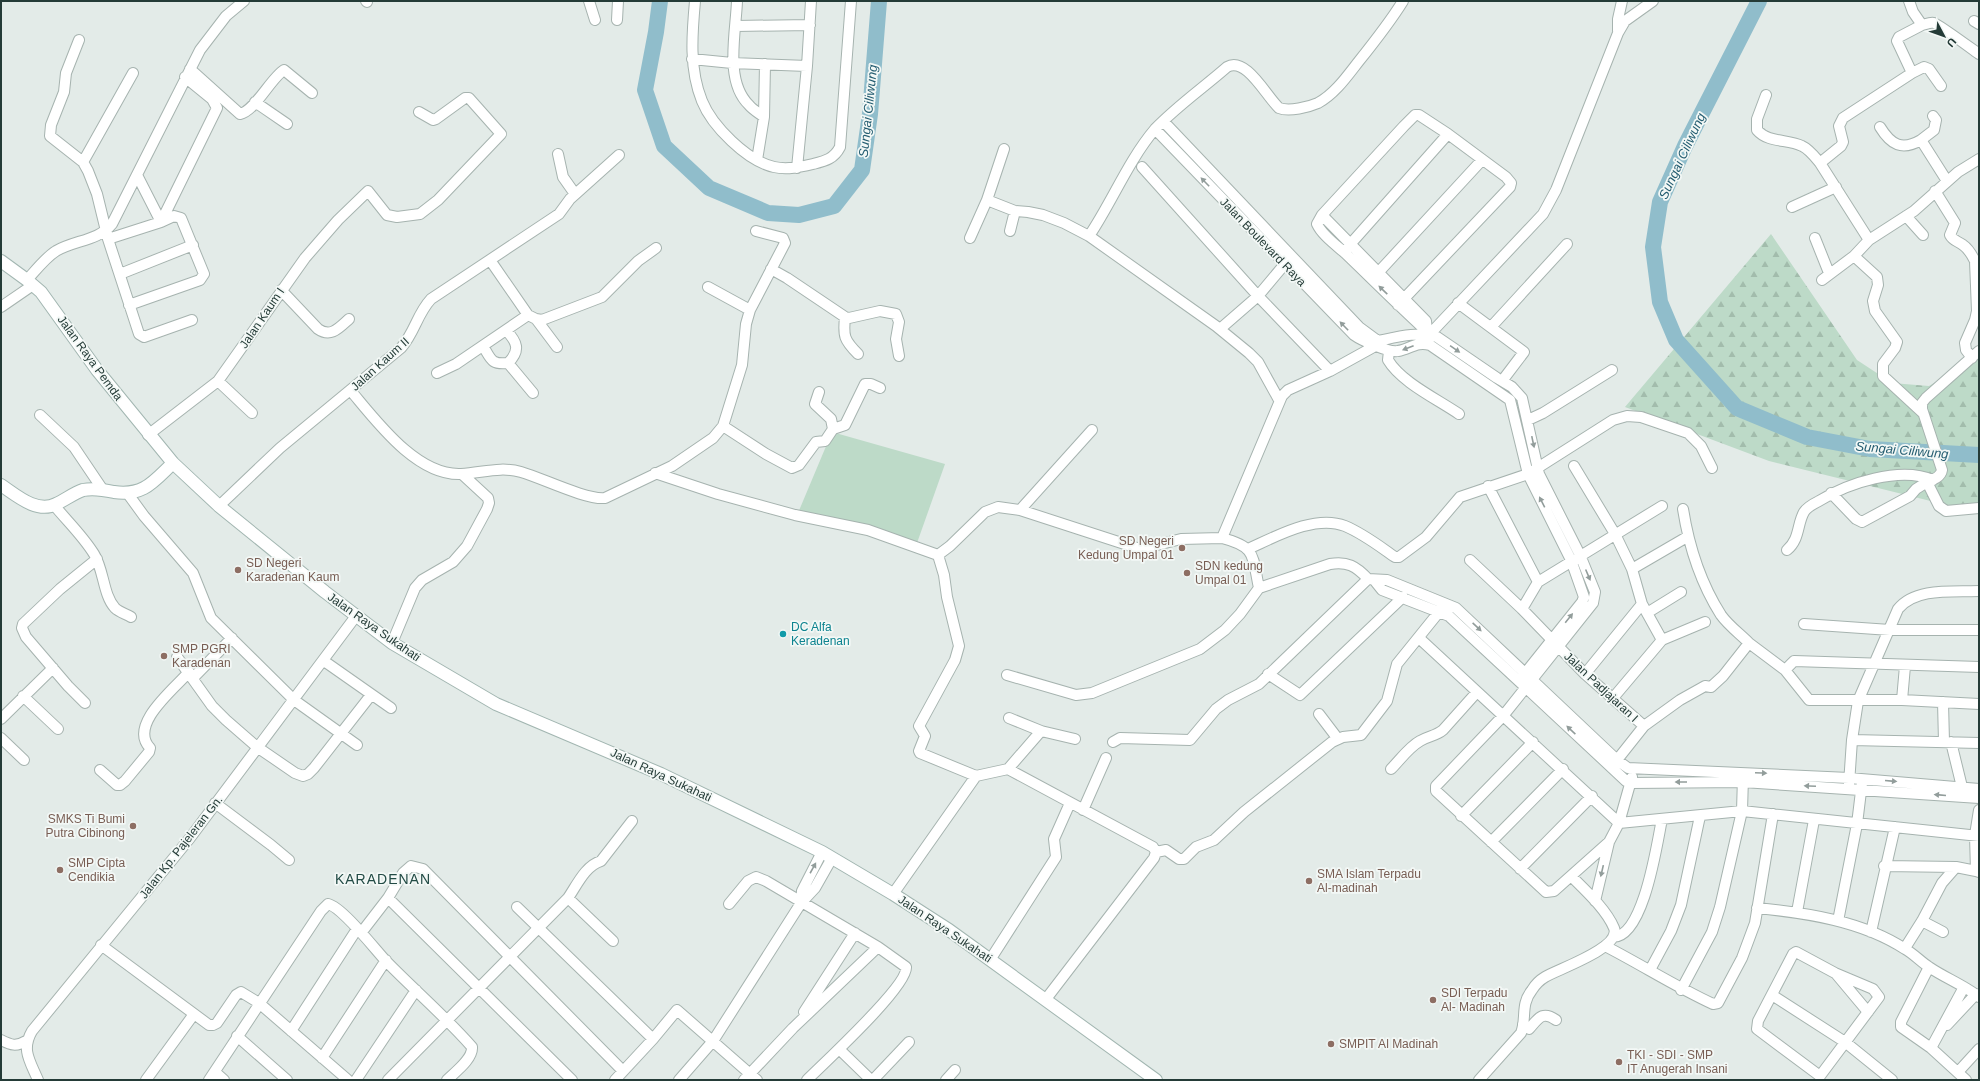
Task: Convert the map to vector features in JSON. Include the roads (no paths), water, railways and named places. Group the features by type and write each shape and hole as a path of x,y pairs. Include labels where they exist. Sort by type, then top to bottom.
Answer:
{"main road":[{"name":"Jalan Raya Pemda","path":"1,262 30,282 58,314 97,370 173,463"},
{"name":"Jalan Raya Sukahati","path":"173,463 219,506 392,643 496,704 662,774 827,855 893,894 949,930 1156,1080"},
{"path":"1,485 36,506 50,507 83,490 103,490 128,494 148,488 173,463"}],"street":[{"path":"107,235 200,50 226,16 244,1"},
{"path":"589,1 595,20"},
{"path":"616,20 618,1"},
{"path":"695,1 692,59 701,100 709,116 725,135 757,160 774,167 797,168 832,158 840,147 851,1"},
{"path":"737,1 732,63 735,77 748,105 764,117"},
{"path":"797,168 807,66 811,1"},
{"path":"1089,236 1126,173 1156,129 1182,103 1232,64 1241,66 1249,72 1279,108 1287,110 1318,103 1345,78 1381,35 1403,1"},
{"path":"1618,33 1618,19 1622,1"},
{"path":"1222,538 1279,400 1288,390 1330,371 1378,343 1403,335 1427,330 1458,303 1543,214 1556,190 1618,33 1625,21 1653,1"},
{"path":"1910,1 1913,12 1922,25"},
{"path":"1912,73 1897,41 1899,37 1922,25 1933,23 1939,25 1952,36 1979,54"},
{"path":"736,26 810,25"},
{"path":"79,40 66,73 64,92 49,132 54,140 82,162 97,194 107,235 139,334 142,337 192,320"},
{"path":"692,59 732,63 807,66"},
{"path":"757,160 764,117 766,64"},
{"path":"1820,163 1841,146 1843,142 1839,126 1843,118 1912,73 1924,68 1929,69 1941,86"},
{"path":"188,73 237,112 243,114 284,70 312,93"},
{"path":"82,162 133,73"},
{"path":"161,222 217,108 212,99 188,73"},
{"path":"1766,95 1757,119 1757,130 1774,139 1801,145 1820,163 1869,240"},
{"name":"Jalan Kaum I","path":"148,434 218,381 281,290 323,236 368,191 387,216 397,217 420,214 438,200 501,134 469,98 464,98 433,120 419,112"},
{"path":"255,102 287,124"},
{"path":"1401,302 1510,187 1509,180 1448,134 1422,117 1415,115 1317,221 1318,226 1347,248 1401,302 1426,321 1430,345"},
{"path":"1880,127 1893,143 1911,145 1934,130 1936,120 1933,116"},
{"name":"Jalan Boulevard Raya","path":"1164,122 1354,335 1363,341 1378,343 1389,351"},
{"name":"Jalan Boulevard Raya","path":"1156,129 1288,260"},
{"path":"1347,248 1448,134"},
{"path":"1920,140 1947,181"},
{"path":"970,238 987,200 1004,149"},
{"path":"558,154 563,177 575,194"},
{"name":"Jalan Kaum II","path":"219,506 280,448 351,391 407,341 414,331 423,309 431,299 559,214 561,209 575,194 619,155"},
{"path":"1815,238 1826,276 1854,256 1869,240 1906,216 1947,181 1979,159"},
{"path":"1375,275 1482,160"},
{"path":"1142,167 1258,296 1330,371"},
{"path":"137,175 161,222"},
{"path":"1792,207 1836,187"},
{"path":"1922,412 1924,401 1975,354 1966,350 1965,343 1975,320 1977,311 1975,261 1963,244 1952,239 1950,235 1955,223 1935,191"},
{"path":"987,200 1015,211 1028,212 1064,223 1089,236 1220,329 1249,353 1258,362 1279,400"},
{"path":"1010,231 1015,211"},
{"path":"1,307 30,282 45,260 57,251 107,235 161,222 174,216 181,218 204,274 202,278 129,305"},
{"path":"1906,216 1923,235"},
{"path":"351,391 372,416 413,456 440,472 462,474 507,468 600,498 612,495 654,473 672,466 713,438 723,426 742,365 746,324 750,310 781,251 784,239 756,231"},
{"path":"1491,327 1567,244"},
{"path":"120,274 193,245"},
{"path":"437,373 456,364 506,330 532,317 542,320 602,297 638,261 656,248"},
{"path":"1831,493 1856,519 1862,522 1910,496 1916,489 1941,474 1940,462 1922,412 1884,376 1883,364 1895,348 1897,342 1874,311 1873,301 1878,285 1877,277 1854,256"},
{"path":"490,260 532,317 557,347"},
{"path":"1220,329 1258,296 1288,260"},
{"path":"771,269 845,317 849,318 880,311 896,314 899,322 896,339 899,356"},
{"path":"708,288 750,310"},
{"path":"281,290 318,329 325,334 331,334 349,319"},
{"path":"1458,303 1524,352 1497,382"},
{"path":"845,317 845,341 858,354"},
{"path":"483,346 493,362 498,364 508,363 513,358 517,346 516,342 506,330"},
{"path":"1427,330 1449,344 1497,382 1506,396 1513,407 1528,474 1595,592 1594,600 1555,643 1525,680 1503,716 1435,788 1437,793 1546,892 1554,891 1608,842 1619,823 1634,769"},
{"path":"1459,414 1410,382 1392,367 1388,360 1389,351 1397,351 1424,343 1497,382 1516,390 1524,403 1539,474 1575,558"},
{"path":"508,363 533,393"},
{"path":"1528,420 1543,413 1612,370"},
{"path":"218,381 252,414"},
{"path":"723,426 766,454 792,468 799,465 816,442 825,441 833,429 845,425 865,384 871,384 880,388"},
{"path":"819,392 815,404 831,419 833,429"},
{"path":"1513,407 1524,403"},
{"path":"40,415 74,447 103,490"},
{"path":"1248,549 1304,526 1333,524 1343,525 1357,531 1397,557 1426,538 1460,497 1488,486 1528,474 1614,420 1627,416 1641,417 1688,433 1701,446 1712,468"},
{"path":"1020,510 1092,430"},
{"path":"1574,466 1615,534 1632,569 1644,608 1662,640"},
{"path":"654,473 718,494 787,513 868,530 938,555"},
{"path":"392,643 415,588 422,580 453,562 467,546 487,509 489,502 488,498 462,474"},
{"path":"1787,550 1793,545 1805,511 1831,493 1849,485 1897,475 1915,475 1930,481 1939,506 1946,512 1979,508"},
{"path":"1488,486 1538,582"},
{"path":"128,494 144,516 193,573 211,618 294,700 357,745"},
{"path":"54,505 97,559 102,571 108,596 116,609 131,617"},
{"path":"1522,609 1538,582 1662,506"},
{"path":"938,555 950,546 984,512 998,507 1020,510 1137,548 1149,547 1181,539 1222,538 1244,545 1248,549 1252,555 1259,588"},
{"path":"1683,509 1687,537 1698,569 1722,615 1749,643 1784,670 1809,700 1902,700 1979,704"},
{"path":"1632,569 1687,537"},
{"path":"938,555 944,575 947,597 959,646 955,660 919,726 925,736 919,751 924,756 976,776 1008,769 1041,731"},
{"path":"85,703 26,637 22,628 60,589 97,559"},
{"name":"Jalan Padjajaran I","path":"1470,560 1522,609 1585,674 1644,726"},
{"path":"1007,675 1076,695 1092,693 1200,649 1225,630 1240,614 1259,588 1330,564 1341,562 1359,569 1382,590 1439,611 1458,623 1628,768 1743,777 1849,788 1862,784 1962,787 1979,789"},
{"path":"1113,742 1120,738 1190,740 1222,704 1254,688 1371,579 1387,580 1447,603 1456,608 1525,680 1626,781 1631,783 1743,777 1849,778 1862,784 1979,798"},
{"path":"1849,788 1852,740 1858,701 1898,609 1903,602 1934,592 1979,591"},
{"path":"1585,674 1644,608 1681,592"},
{"path":"1268,674 1300,695 1403,597"},
{"path":"1156,852 1166,850 1179,859 1184,859 1196,847 1214,840 1244,812 1288,776 1338,739 1357,736 1364,732 1387,701 1397,664 1447,603"},
{"name":"Jalan Kp. Pajeleran Gn.","path":"26,1041 101,945 177,854 324,661 356,616"},
{"path":"1613,698 1662,640 1705,622"},
{"path":"1804,624 1890,630 1979,630"},
{"path":"100,770 117,785 120,785 125,781 149,752 150,748 145,743 143,735 149,715 232,638"},
{"path":"1419,638 1592,796 1619,823"},
{"path":"1617,760 1644,726 1680,700 1704,686 1711,687 1723,676 1749,643"},
{"path":"177,657 212,706 257,747 295,773 303,776 314,768 371,695"},
{"path":"324,661 391,708"},
{"path":"1784,670 1794,661 1979,668"},
{"path":"1902,700 1905,666"},
{"path":"1,719 53,668"},
{"path":"1391,769 1414,745 1438,735 1477,692"},
{"path":"24,696 58,729"},
{"path":"1943,702 1947,742 1962,787"},
{"path":"1319,714 1338,739"},
{"path":"1009,718 1041,731 1075,739"},
{"path":"1,738 24,760"},
{"path":"1852,740 1979,743"},
{"path":"1461,816 1532,742"},
{"path":"1083,810 1106,758"},
{"path":"1008,769 1070,804 1153,847 1156,852"},
{"path":"1491,842 1562,769"},
{"path":"893,894 976,776"},
{"path":"1681,990 1716,921 1742,811 1743,777"},
{"path":"1838,921 1857,824 1862,784"},
{"path":"1520,869 1592,796"},
{"path":"215,803 266,840 289,860"},
{"path":"990,960 1056,858 1054,839 1070,804"},
{"path":"1884,866 1956,867 1978,872 1977,835 1979,810"},
{"path":"1619,823 1742,811 1814,820 1977,835"},
{"path":"1606,946 1650,970 1681,990 1713,1004 1718,1003 1742,958 1756,922 1773,814"},
{"path":"1650,970 1671,931 1681,906 1700,816"},
{"path":"1613,937 1618,937 1627,930 1638,911 1648,882 1662,819"},
{"path":"1797,912 1814,820"},
{"path":"388,1080 568,898 588,868 594,863 601,861 632,821"},
{"path":"1870,932 1884,866 1895,827"},
{"path":"1595,901 1608,842"},
{"path":"1046,999 1154,858 1156,852"},
{"path":"679,1080 713,1041 801,903 815,888 827,855"},
{"path":"291,1031 359,931 388,898 403,873 411,866 417,866 423,870 510,956 623,1071"},
{"path":"1905,948 1922,921 1942,883 1956,867"},
{"path":"1480,1080 1518,1038 1523,1024 1525,1002 1538,983 1544,978 1606,946 1613,937 1614,928 1595,901 1571,876"},
{"path":"728,904 748,881 756,877 766,881 801,903 855,933 904,964 906,970 905,974 881,1006 807,1080"},
{"path":"388,898 572,1080"},
{"path":"568,898 613,941"},
{"path":"224,1080 212,1076 237,1036 326,905 332,905 472,1047 472,1052 447,1080"},
{"path":"516,907 653,1039"},
{"path":"1757,908 1797,912 1838,921 1870,932 1905,948 1929,967 1977,995 1938,1035"},
{"path":"1922,921 1943,932"},
{"path":"793,1028 855,933"},
{"path":"101,945 209,1025 213,1025 239,992 259,1004 348,1080"},
{"path":"615,1080 653,1039 677,1010 713,1041 750,1078 793,1028 878,947"},
{"path":"1795,952 1876,992 1878,1000 1845,1042 1823,1078 1757,1029 1756,1025 1772,994 1795,952"},
{"path":"322,1058 386,960"},
{"path":"1929,967 1900,1025 1903,1029 1931,1048 1966,1080"},
{"path":"1835,973 1868,1012"},
{"path":"1931,1048 1964,987"},
{"path":"356,1080 416,990"},
{"path":"1772,994 1845,1042 1892,1080"},
{"path":"146,1080 194,1014"},
{"path":"1523,1024 1529,1029 1539,1018 1545,1015 1550,1015 1556,1020"},
{"path":"237,1036 287,1080"},
{"path":"1,1040 13,1045 18,1045 26,1041 29,1058 38,1080"},
{"path":"838,1049 872,1080 909,1042"},
{"path":"1958,1072 1979,1049"},
{"path":"946,1080 955,1070"}],"waterway":[{"name":"Sungai Ciliwung","path":"660,1 656,32 645,90 664,146 709,188 768,213 799,215 834,206 862,170 870,114 879,1"},
{"name":"Sungai Ciliwung","path":"1759,1 1685,146 1660,202 1653,247 1660,302 1676,340 1737,408 1807,437 1870,449 1979,455"}],"place":[{"name":"SD Negeri Kedung Umpal 01","path":"1182,548"},
{"name":"SD Negeri Karadenan Kaum","path":"238,570"},
{"name":"SDN kedung Umpal 01","path":"1187,573"},
{"name":"DC Alfa Keradenan","path":"783,634"},
{"name":"SMP PGRI Karadenan","path":"164,656"},
{"name":"SMKS Ti Bumi Putra Cibinong","path":"133,826"},
{"name":"SMP Cipta Cendikia","path":"60,870"},
{"name":"SMA Islam Terpadu Al-madinah","path":"1309,881"},
{"name":"SDI Terpadu Al- Madinah","path":"1433,1000"},
{"name":"SMPIT Al Madinah","path":"1331,1044"},
{"name":"TKI - SDI - SMP IT Anugerah Insani","path":"1619,1062"}],"district":[{"name":"KARADENAN","path":"383,879"}]}
